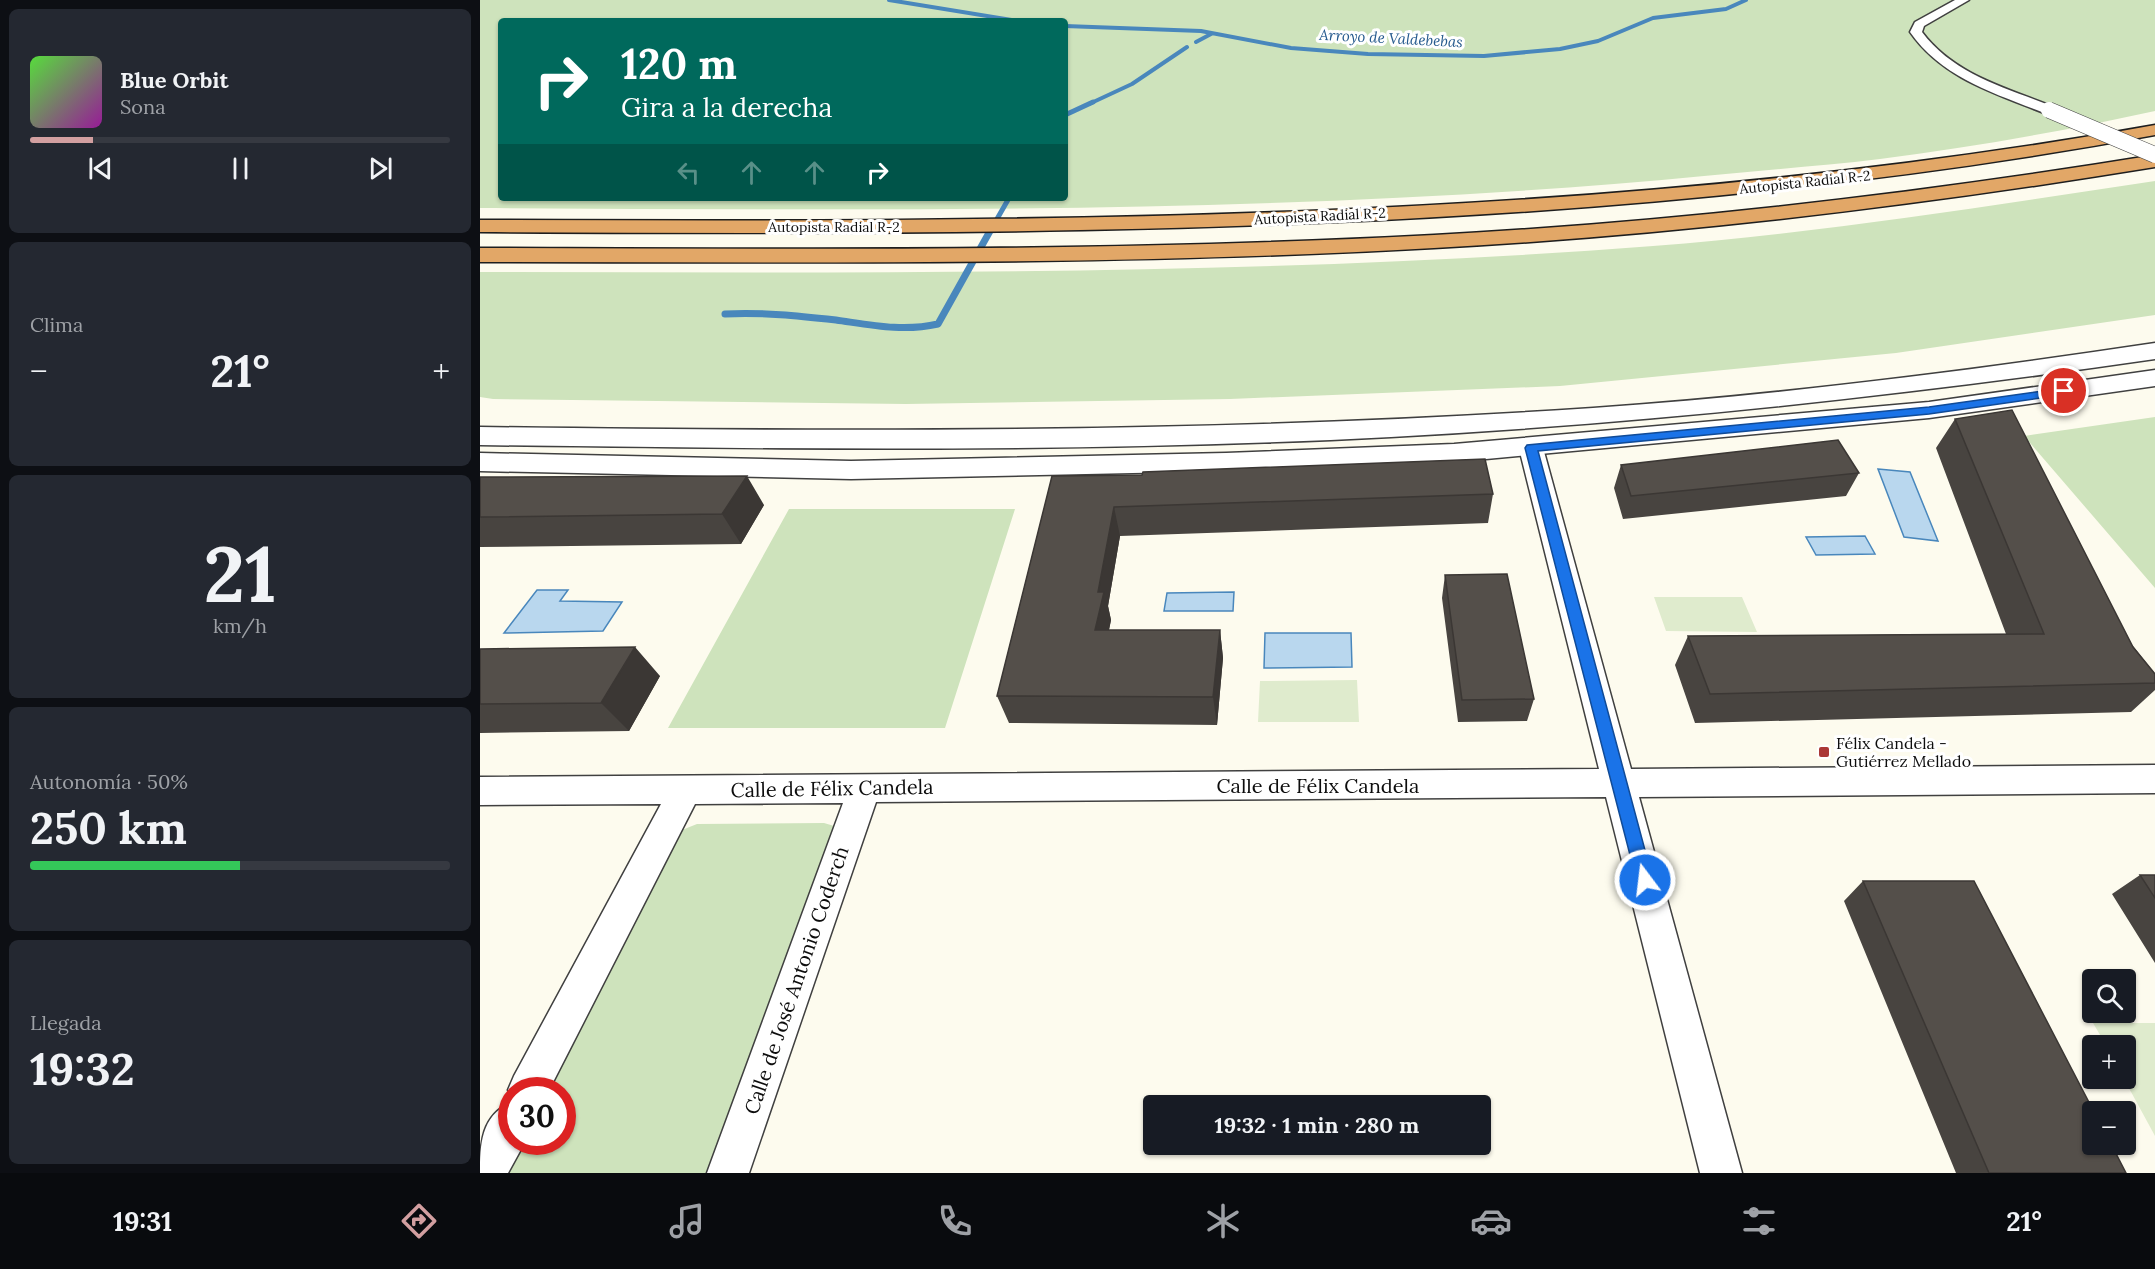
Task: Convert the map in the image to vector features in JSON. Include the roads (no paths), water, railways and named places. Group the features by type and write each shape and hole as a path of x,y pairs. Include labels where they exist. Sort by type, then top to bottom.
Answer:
{"highway":[{"name":"Autopista Radial R-2","path":"480,225 884,227 1128,224 1336,217 1681,195 1880,173 2079,145 2155,130"},
{"name":"Autopista Radial R-2","path":"480,255 1004,256 1418,242 1559,234 1784,214 2037,182 2155,161"}],"street":[{"path":"1963,0 1919,24 1916,32 1923,43 1940,60 2155,155"},
{"path":"480,436 866,442 1227,435 1446,426 1589,416 1904,387 2155,351"},
{"path":"480,462 863,470 1226,462 1531,448 1929,410 2155,378"},
{"path":"1531,448 1721,1173"},
{"name":"Calle de Félix Candela","path":"480,791 2155,779"},
{"name":"Calle de José Antonio Coderch","path":"728,1173 865,787"},
{"path":"535,1077 686,789"},
{"path":"485,1173 498,1149"}],"water":[{"path":"1878,469 1910,472 1938,541 1904,537"},
{"path":"1865,536 1875,554 1816,555 1806,537"},
{"path":"537,590 568,590 560,601 622,602 603,631 504,633"},
{"path":"1234,592 1233,611 1164,611 1167,593"},
{"path":"1265,633 1351,633 1352,667 1264,668"}],"waterway":[{"name":"Arroyo de Valdebebas","path":"889,0 1000,18"},
{"name":"Arroyo de Valdebebas","path":"1068,26 1201,31 1291,48 1368,54 1484,56 1560,49 1598,41 1653,18 1726,9 1746,0"},
{"path":"1196,42 1211,34"},
{"path":"1089,104 1132,84 1187,47"},
{"path":"1068,114 1093,102"},
{"path":"989,233 1007,201"},
{"path":"725,314 794,316 900,328 938,324 990,231"}],"place":[{"name":"Félix Candela - Gutiérrez Mellado","path":"1824,752"}]}
